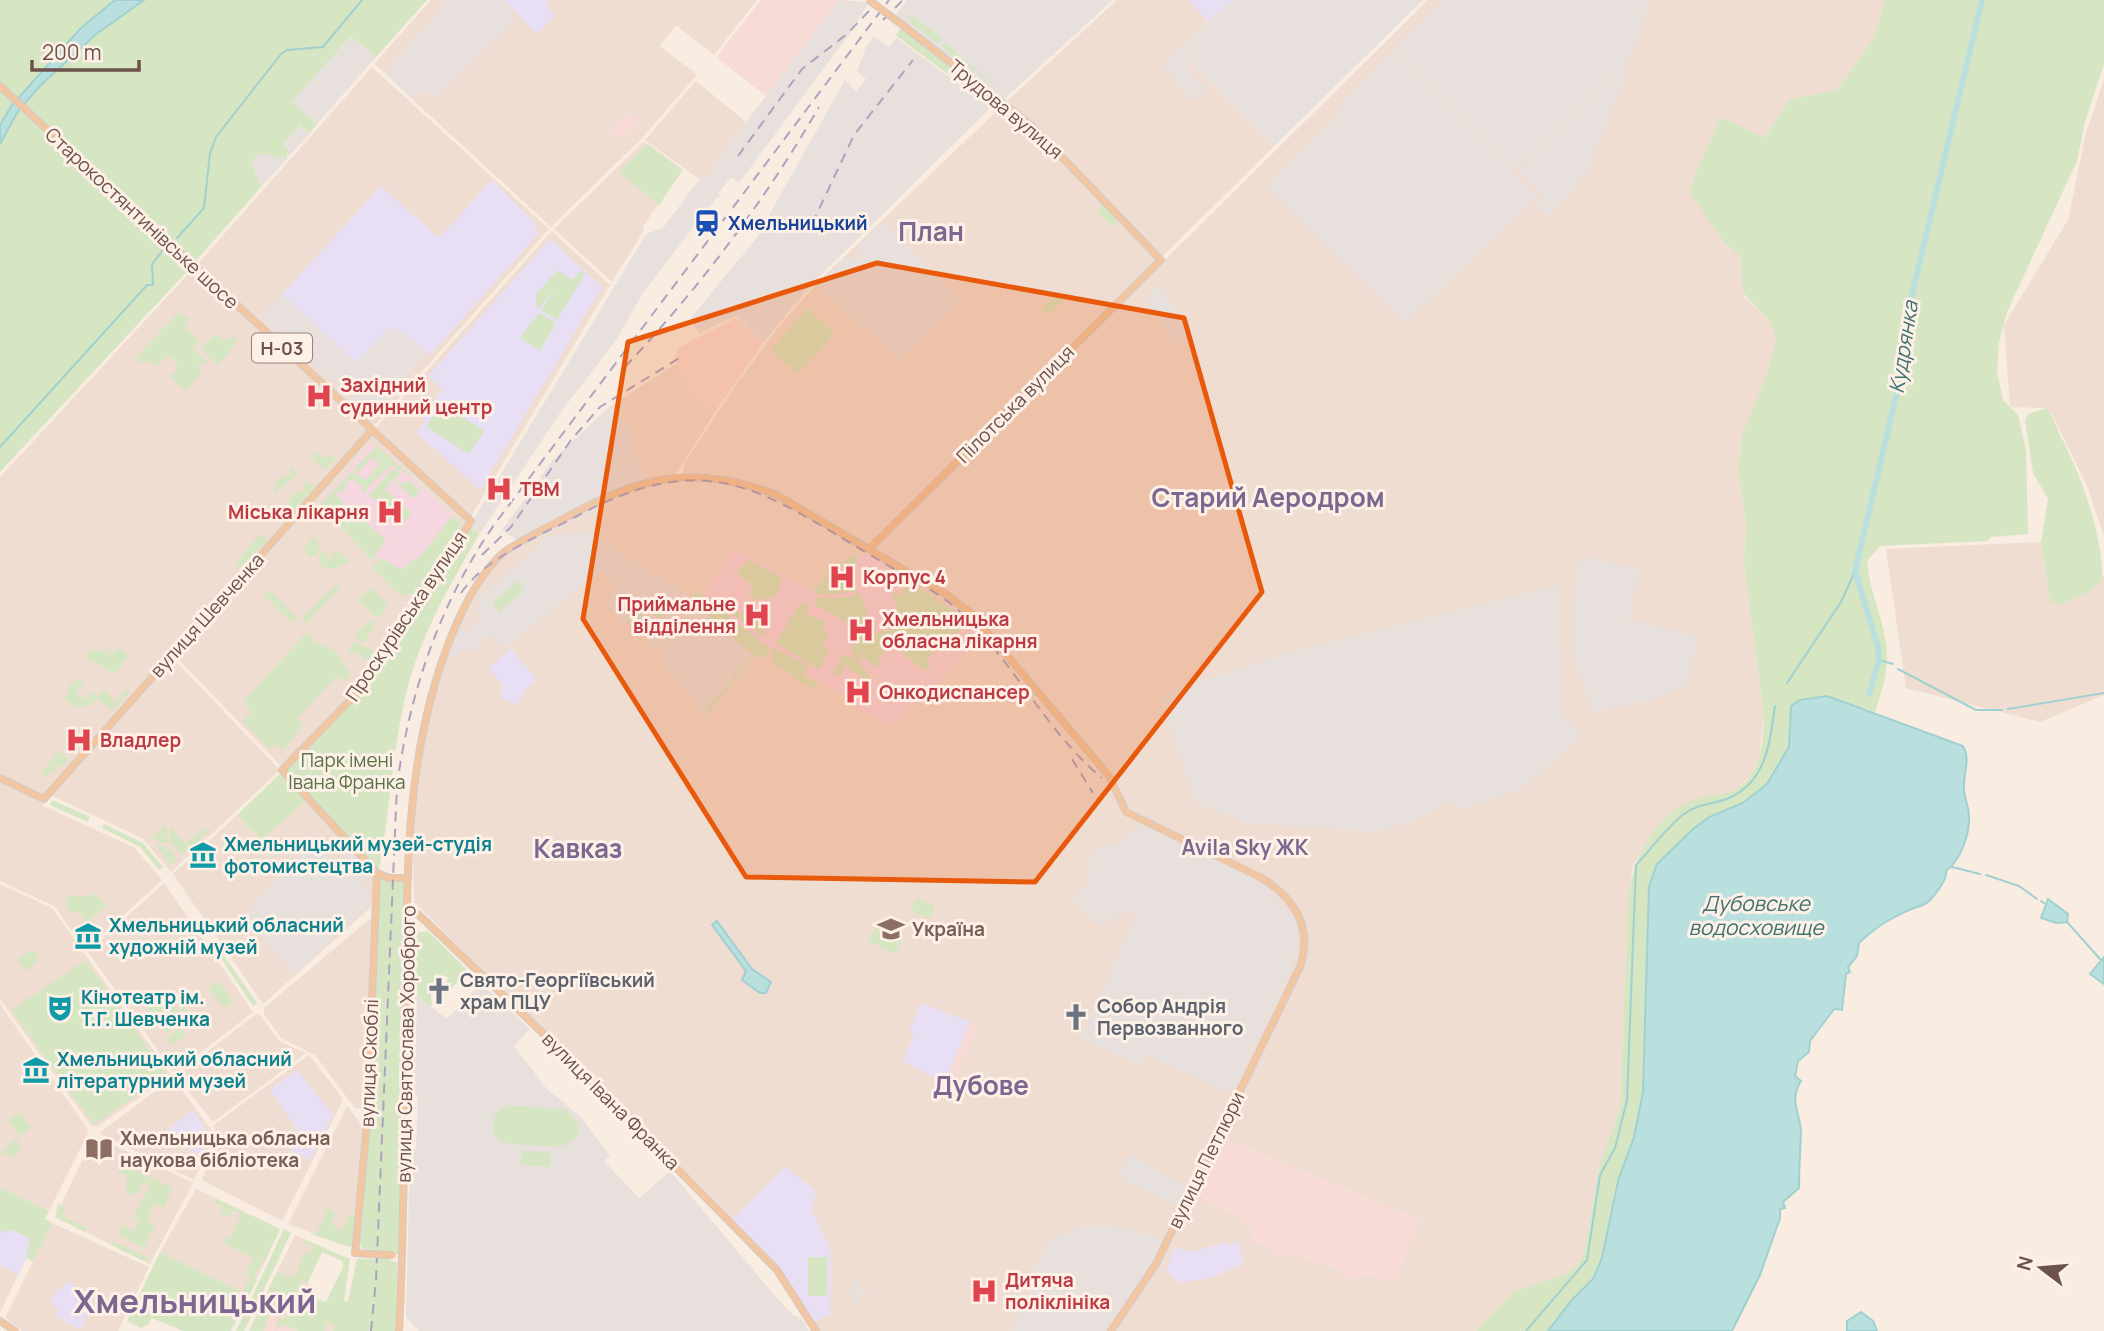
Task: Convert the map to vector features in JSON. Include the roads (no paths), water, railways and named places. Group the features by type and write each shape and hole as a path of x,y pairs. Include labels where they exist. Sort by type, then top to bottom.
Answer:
{"main road":[{"name":"Трудова вулиця","path":"869,0 1032,126 1161,260"},
{"name":"Старокостянтинівське шосе","path":"0,86 471,521"},
{"name":"Пілотська вулиця","path":"869,549 1161,260"},
{"name":"вулиця Шевченка","path":"0,778 44,799 371,431"},
{"name":"вулиця Святослава Хороброго","path":"399,1331 403,1256 408,877 415,766 440,664 456,624 483,576 494,561 527,538 622,489 667,478 705,478 743,483 775,494 869,549"},
{"name":"Проскурівська вулиця","path":"377,873 282,770 357,693 471,521"},
{"name":"вулиця Петлюри","path":"869,549 947,595 971,613 1109,776 1126,813 1218,855 1273,885 1286,897 1301,919 1306,939 1304,956 1293,984 1156,1264 1111,1331"},
{"path":"377,873 389,878 408,877"},
{"name":"вулиця Скоблі","path":"377,873 368,1123 355,1253 403,1256"},
{"name":"вулиця Івана Франка","path":"408,914 418,914 551,1041 777,1270 816,1331"},
{"path":"0,1321 15,1331"}],"water":[{"path":"115,0 144,0 95,35 41,85 18,111 0,144 0,125 12,105 80,29"},
{"name":"Дубовське водосховище","path":"1827,696 1963,746 1967,762 1964,792 1969,816 1964,846 1930,900 1889,920 1859,943 1857,956 1848,967 1850,972 1846,974 1842,1010 1834,1009 1810,1041 1809,1052 1798,1061 1795,1076 1801,1081 1795,1101 1801,1133 1799,1188 1783,1202 1785,1208 1780,1209 1780,1218 1760,1275 1732,1331 1548,1331 1571,1301 1593,1279 1602,1258 1618,1181 1634,1137 1643,1092 1649,887 1657,864 1709,817 1743,803 1767,784 1789,747 1791,706 1800,700"},
{"path":"2048,899 2068,914 2067,922 2056,923 2041,918"},
{"path":"717,921 752,969 771,982 766,993 760,993 742,980 746,971 712,925"},
{"path":"2104,957 2104,984 2090,974"},
{"path":"1861,1312 1873,1321 1877,1331 1847,1331 1847,1321"}],"waterway":[{"path":"177,238 204,208 210,153 216,137 281,54 287,50 323,47 362,0"},
{"name":"Кудрянка","path":"1869,694 1879,660 1878,647 1855,571 1909,341 1907,316 1982,0"},
{"path":"0,447 147,285 153,285 152,264 163,250"},
{"path":"1787,683 1841,602 1855,571"},
{"path":"1879,660 1893,664"},
{"path":"1898,669 1976,710 2002,710"},
{"path":"2008,709 2104,693"},
{"path":"1526,1331 1587,1260 1600,1175 1615,1148 1627,1100 1636,865 1684,814 1700,806 1729,798 1752,782 1768,746 1775,706"},
{"path":"1952,867 1980,874"},
{"path":"1986,875 2019,886 2037,899"},
{"path":"2067,922 2100,959"}],"railway":[{"path":"371,1331 376,1280 397,785 410,716 430,649 458,585 494,525 889,0"},
{"path":"883,20 903,0"},
{"path":"738,156 802,69 847,34 869,11"},
{"path":"812,224 854,135 913,60"},
{"path":"625,367 730,243 819,107"},
{"path":"482,555 511,527 571,440 600,407 681,357"},
{"path":"461,593 485,568 515,548 624,494 663,483 698,480 732,485 764,496 797,512 922,585 959,610 1003,659 1066,742 1102,778"},
{"path":"1072,759 1093,793"}],"place":[{"name":"Хмельницький","path":"707,223"},
{"name":"Західний судинний центр","path":"319,396"},
{"name":"ТВМ","path":"499,489"},
{"name":"Міська лікарня","path":"390,512"},
{"name":"Корпус 4","path":"842,577"},
{"name":"Приймальне відділення","path":"757,615"},
{"name":"Хмельницька обласна лікарня","path":"861,630"},
{"name":"Онкодиспансер","path":"858,692"},
{"name":"Владлер","path":"79,740"},
{"name":"Хмельницький музей-студія фотомистецтва","path":"203,855"},
{"name":"Україна","path":"891,929"},
{"name":"Хмельницький обласний художній музей","path":"88,936"},
{"name":"Свято-Георгіївський храм ПЦУ","path":"439,991"},
{"name":"Кінотеатр ім. Т.Г. Шевченка","path":"60,1008"},
{"name":"Собор Андрія Первозванного","path":"1076,1017"},
{"name":"Хмельницький обласний літературний музей","path":"36,1070"},
{"name":"Хмельницька обласна наукова бібліотека","path":"99,1149"},
{"name":"Дитяча поліклініка","path":"984,1291"}],"district":[{"name":"План","path":"931,231"},
{"name":"Старий Аеродром","path":"1268,497"},
{"name":"Avila Sky ЖК","path":"1245,847"},
{"name":"Кавказ","path":"578,848"},
{"name":"Дубове","path":"981,1085"},
{"name":"Хмельницький","path":"195,1300"}],"park label":[{"name":"Парк імені Івана Франка","path":"347,771"}]}
